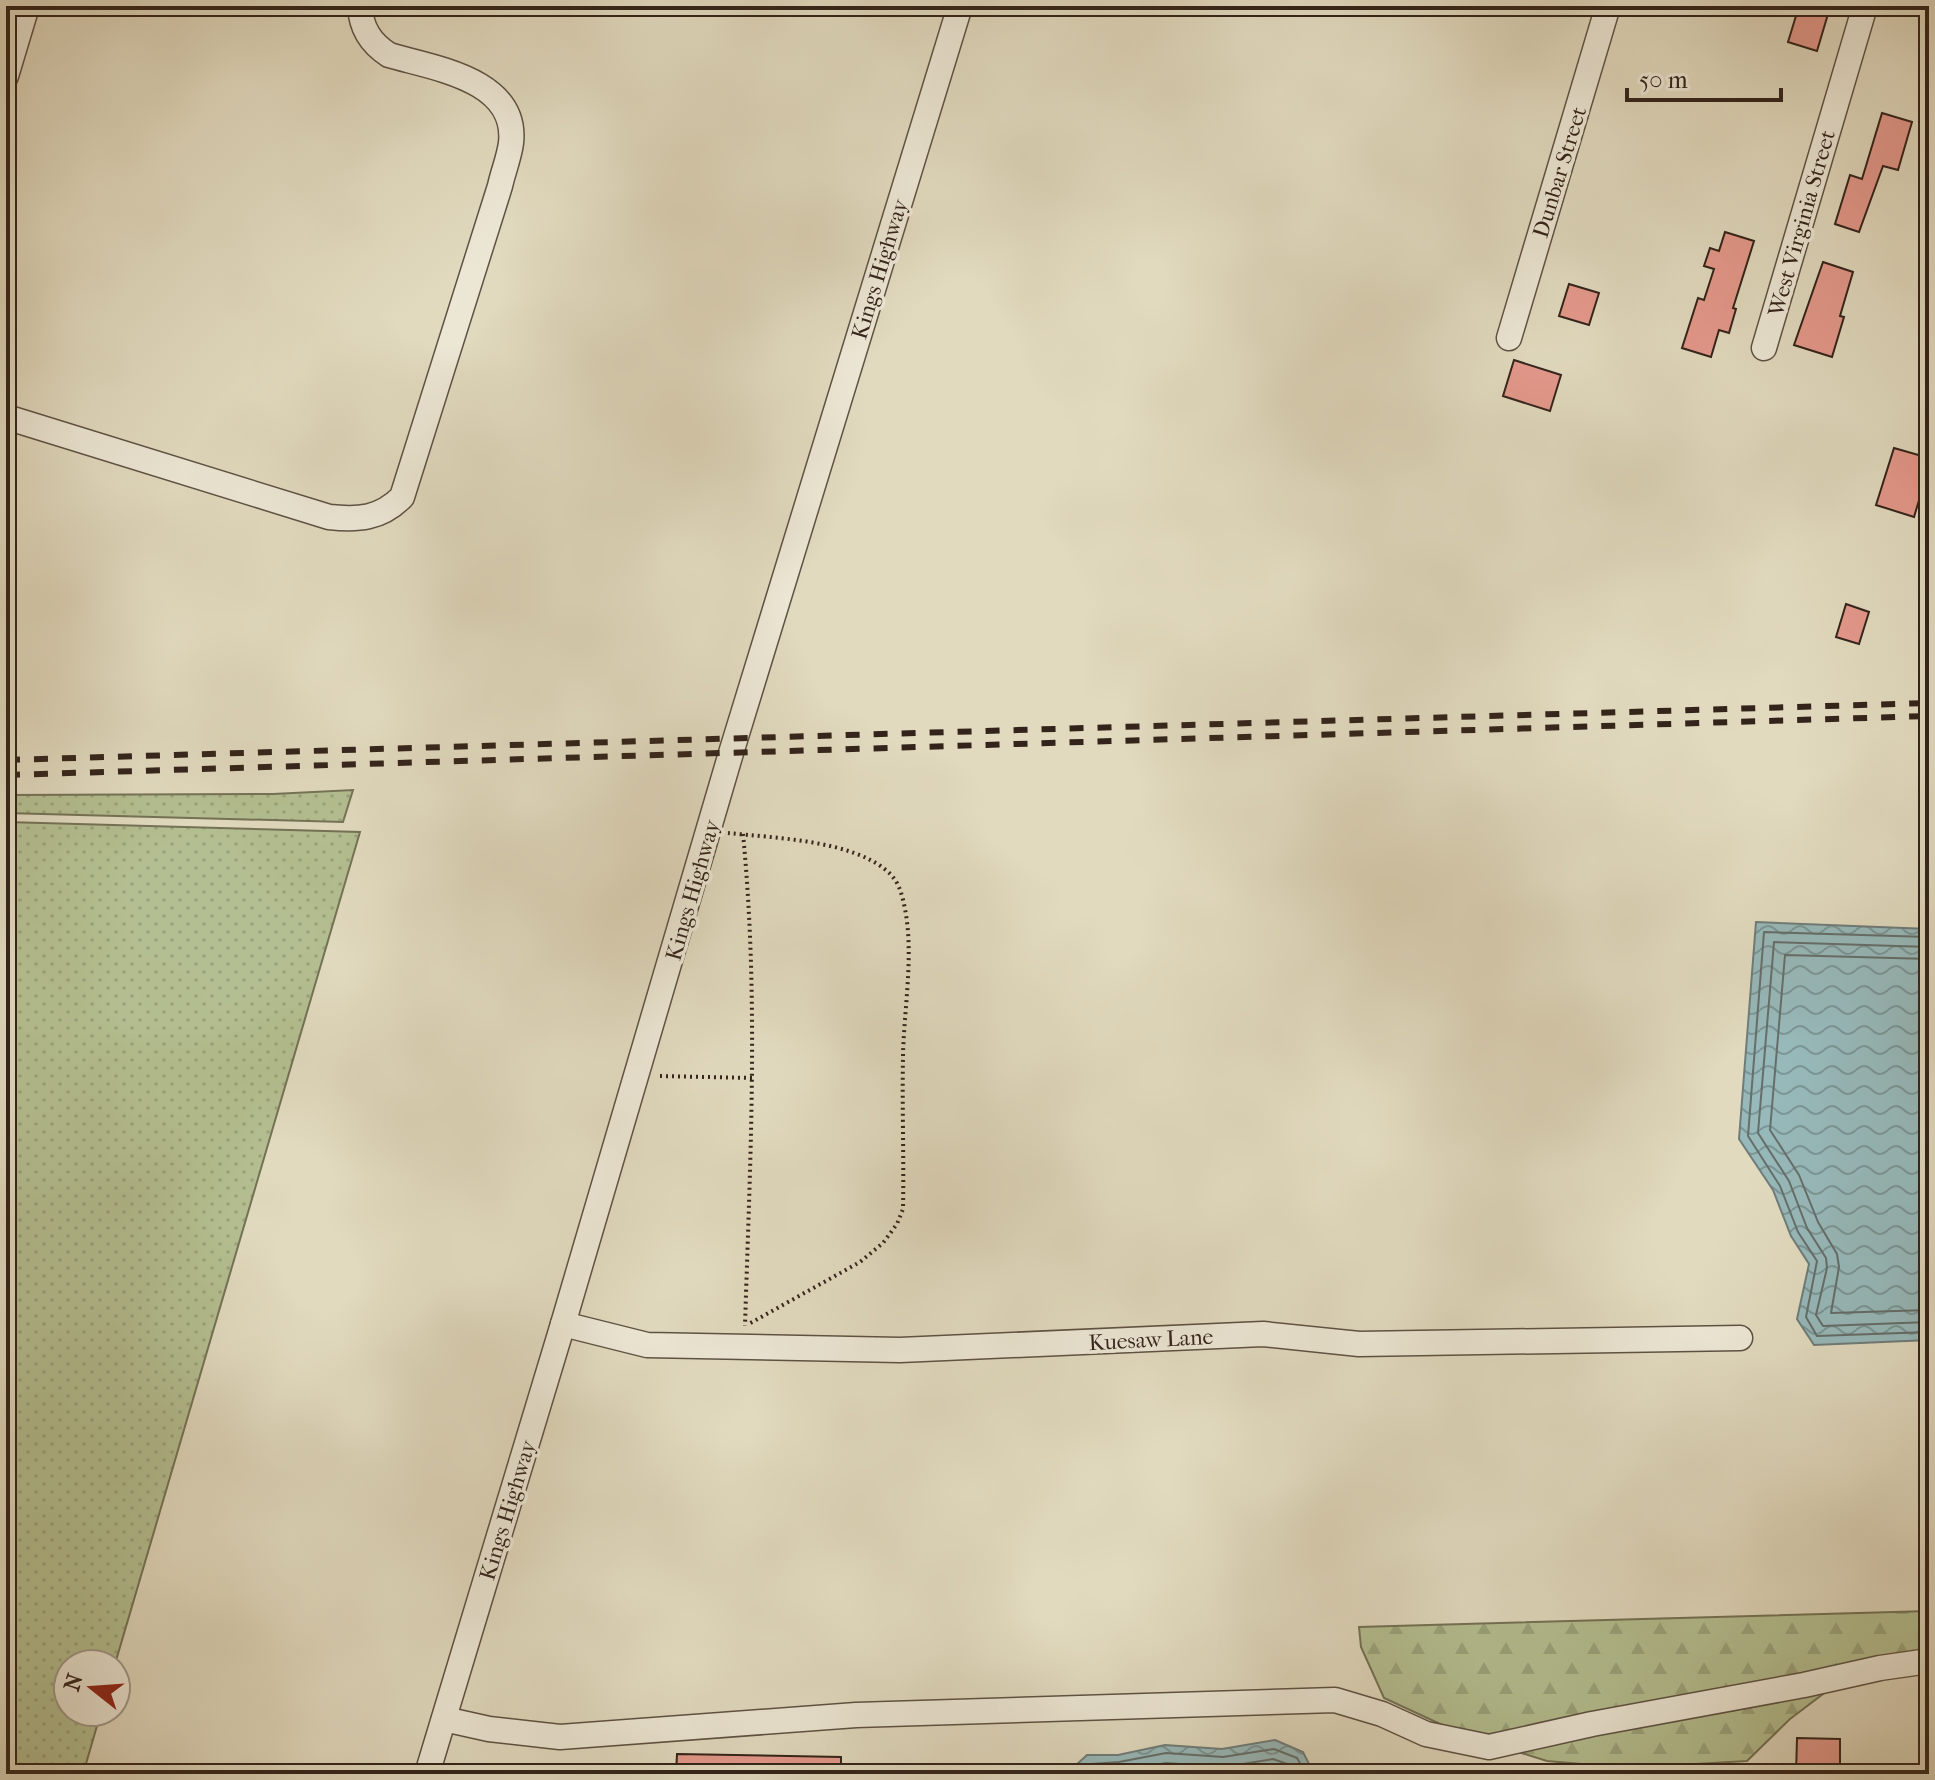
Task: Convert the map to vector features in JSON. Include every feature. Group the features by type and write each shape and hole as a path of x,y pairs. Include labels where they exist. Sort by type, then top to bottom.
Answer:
{"street":[{"path":"6,76 27,6"},
{"path":"6,417 329,517 354,520 373,517 390,510 402,497 500,186 511,141 508,118 503,108 483,86 389,55 378,48 362,23 360,6"},
{"name":"Kings Highway","path":"427,1774 735,739 960,6"},
{"name":"Dunbar Street","path":"1509,338 1608,6"},
{"name":"West Virginia Street","path":"1764,348 1865,6"},
{"name":"Kuesaw Lane","path":"563,1324 647,1345 900,1350 1263,1334 1359,1344 1740,1338"},
{"path":"444,1719 489,1729 560,1737 856,1715 1335,1700 1382,1714 1426,1734 1489,1747 1592,1724 1929,1661"}],"path":[{"path":"710,831 837,849 866,858 887,871 900,886 906,912 908,960 903,1056 903,1209 897,1224 883,1243 860,1262 710,1347"},
{"path":"743,834 750,903 753,1078 745,1326"},
{"path":"637,1075 753,1078"}],"green space":[{"path":"353,790 343,822 6,813 6,795 273,794"},
{"path":"6,822 360,832 120,1648 52,1648 52,1728 96,1728 83,1774 6,1774"},
{"path":"1929,1611 1929,1654 1835,1685 1790,1719 1747,1761 1627,1768 1547,1761 1464,1735 1384,1698 1361,1647 1359,1627"}],"water":[{"path":"1756,922 1929,929 1929,1340 1814,1345 1797,1319 1809,1264 1791,1236 1773,1190 1739,1139"},
{"path":"1275,1740 1303,1752 1314,1774 1073,1774 1076,1765 1087,1755 1118,1755 1165,1745 1222,1749"}],"building":[{"path":"1799,6 1828,14 1817,51 1788,42"},
{"path":"1882,113 1912,122 1898,170 1883,166 1859,232 1835,224 1850,175 1862,179"},
{"path":"1725,232 1754,241 1733,308 1736,309 1729,333 1719,330 1711,357 1682,348 1698,298 1704,300 1714,269 1704,266 1710,248 1719,251"},
{"path":"1823,262 1853,272 1832,357 1794,345"},
{"path":"1569,284 1599,293 1589,325 1559,316"},
{"path":"1514,360 1561,375 1550,411 1503,396"},
{"path":"1894,448 1929,458 1914,517 1876,505"},
{"path":"1846,604 1869,612 1859,644 1836,637"},
{"path":"1797,1738 1840,1739 1840,1774 1796,1774"},
{"path":"677,1754 841,1757 841,1774 676,1774"}],"railway":[{"path":"6,760 1929,703"},
{"path":"6,775 1929,716"}]}
